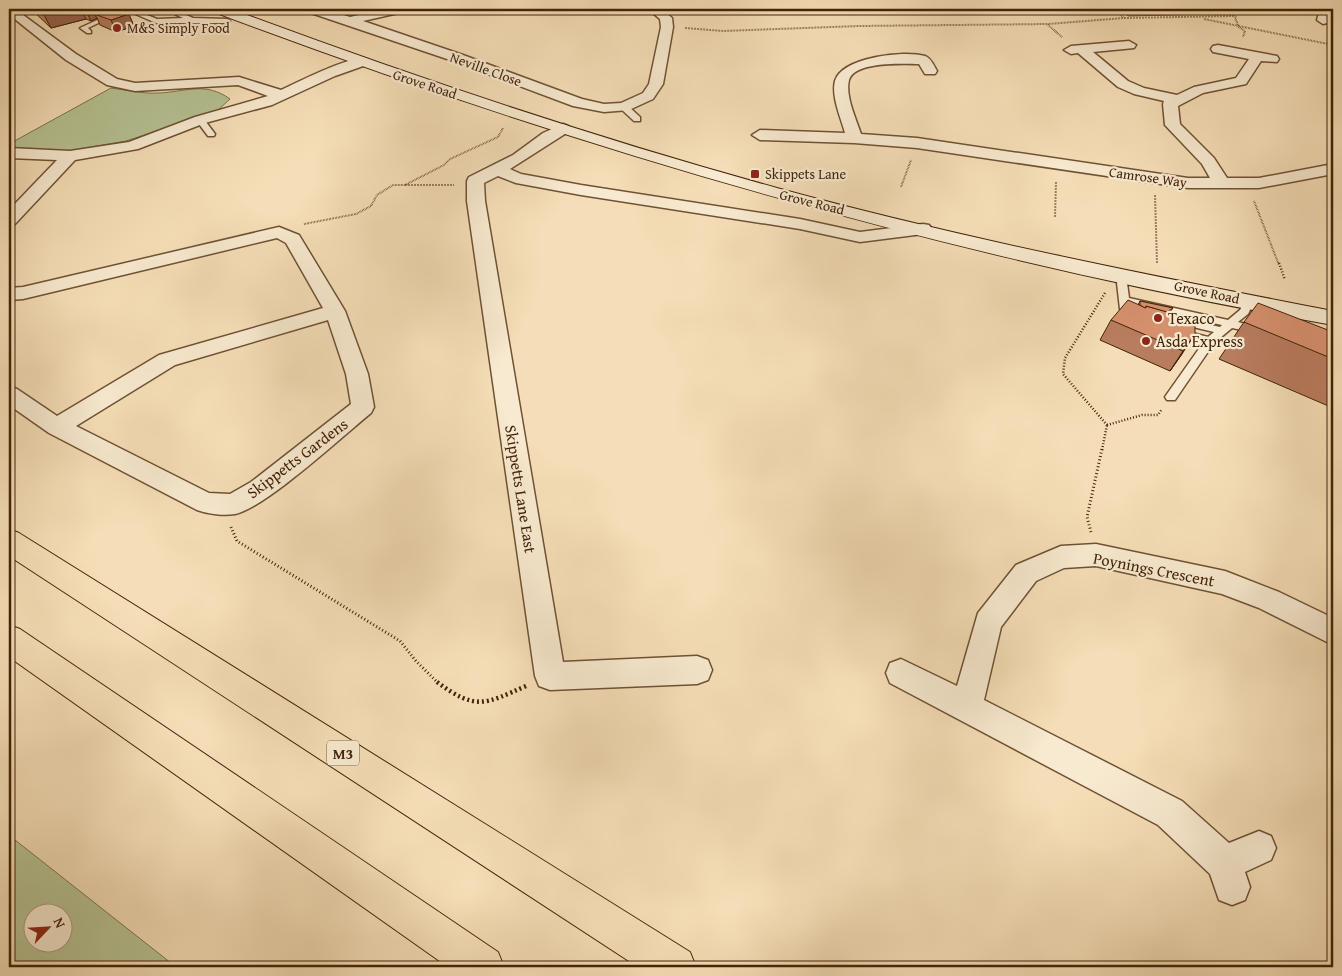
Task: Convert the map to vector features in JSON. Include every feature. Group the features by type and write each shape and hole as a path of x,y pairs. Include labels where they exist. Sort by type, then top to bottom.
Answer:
{"highway":[{"name":"M3","path":"9,541 675,967"},
{"path":"9,639 483,967"}],"street":[{"name":"Grove Road","path":"219,9 354,60 563,129 775,193 1116,280 1333,318"},
{"name":"Neville Close","path":"312,9 458,58 578,103 604,108 624,107"},
{"path":"349,22 399,9"},
{"path":"624,107 648,96 656,84 667,27 666,18 654,9"},
{"path":"1323,20 1326,9 1333,10"},
{"path":"15,13 71,57 112,82 135,87 239,81 274,93"},
{"path":"1129,45 1074,50 1123,84 1139,91 1178,100"},
{"path":"1218,49 1265,58 1241,80 1199,90 1170,104 1173,125 1208,161 1222,183"},
{"path":"9,153 70,156 132,146 205,118 247,109 274,93 330,73 354,60"},
{"path":"854,138 842,88 842,79 848,70 872,62 923,60 930,71"},
{"path":"475,186 475,180 519,158 549,136 563,129"},
{"name":"Camrose Way","path":"760,135 854,138 917,143 1188,183 1239,183 1282,180 1333,169"},
{"path":"9,220 70,156"},
{"path":"496,169 516,178 800,224 860,237 922,229"},
{"name":"Skippetts Lane East","path":"475,186 550,676"},
{"name":"Skippetts Gardens","path":"9,294 23,293 279,232 293,239 335,310 357,374 363,408 260,489 234,504 206,503 58,426 9,394"},
{"path":"58,426 167,360 335,310"},
{"name":"Poynings Crescent","path":"967,706 988,622 1026,573 1061,557 1096,555 1225,583 1269,600 1333,632"},
{"path":"550,676 697,670"},
{"path":"901,673 1170,813 1228,875 1259,848"}],"lane":[{"path":"90,32 82,28 127,9 156,21 227,21"},
{"path":"166,9 192,20"},
{"path":"624,107 637,119"},
{"path":"205,118 211,134"},
{"path":"1116,280 1120,283 1124,304 1122,317 1130,319"},
{"path":"1170,397 1210,341 1244,312 1249,302"},
{"path":"1124,304 1267,332"},
{"path":"1124,304 1221,331"},
{"path":"1166,329 1210,341"}],"path":[{"path":"1114,9 1124,18"},
{"path":"1235,16 1239,9"},
{"path":"681,28 723,31 859,26 1048,24 1124,18 1235,16"},
{"path":"1235,16 1240,27 1245,31 1239,53"},
{"path":"1198,17 1333,45"},
{"path":"405,185 444,165 450,159 498,138 507,120"},
{"path":"901,187 917,143"},
{"path":"1055,217 1057,163"},
{"path":"1152,179 1158,265"},
{"path":"1239,183 1252,196 1285,280"},
{"path":"296,226 350,216 371,206 377,195 393,185 475,186"},
{"path":"1107,425 1063,374 1065,358 1116,280"},
{"path":"1107,425 1142,415 1158,415 1170,397"},
{"path":"1096,555 1087,517 1107,425"},
{"path":"234,504 229,522 237,541 400,641 411,658 456,698 484,703 550,676"}],"green space":[{"path":"1120,9 1220,9 1216,14 1128,16"},
{"path":"111,88 152,93 204,89 212,90 230,99 216,112 126,141 63,152 9,147 9,144"},
{"path":"9,835 176,967 9,967"}],"building":[{"path":"106,9 125,9 129,14 111,20 94,14"},
{"path":"1128,300 1146,308 1146,306 1195,319 1195,334 1183,351 1111,320"},
{"path":"1140,301 1173,308 1167,312 1146,306 1145,308 1140,305"},
{"path":"1258,303 1333,332 1333,359 1244,322"}],"place":[{"name":"M&S Simply Food","path":"117,28"},
{"name":"Skippets Lane","path":"755,174"},
{"name":"Texaco","path":"1158,318"},
{"name":"Asda Express","path":"1146,341"}]}
